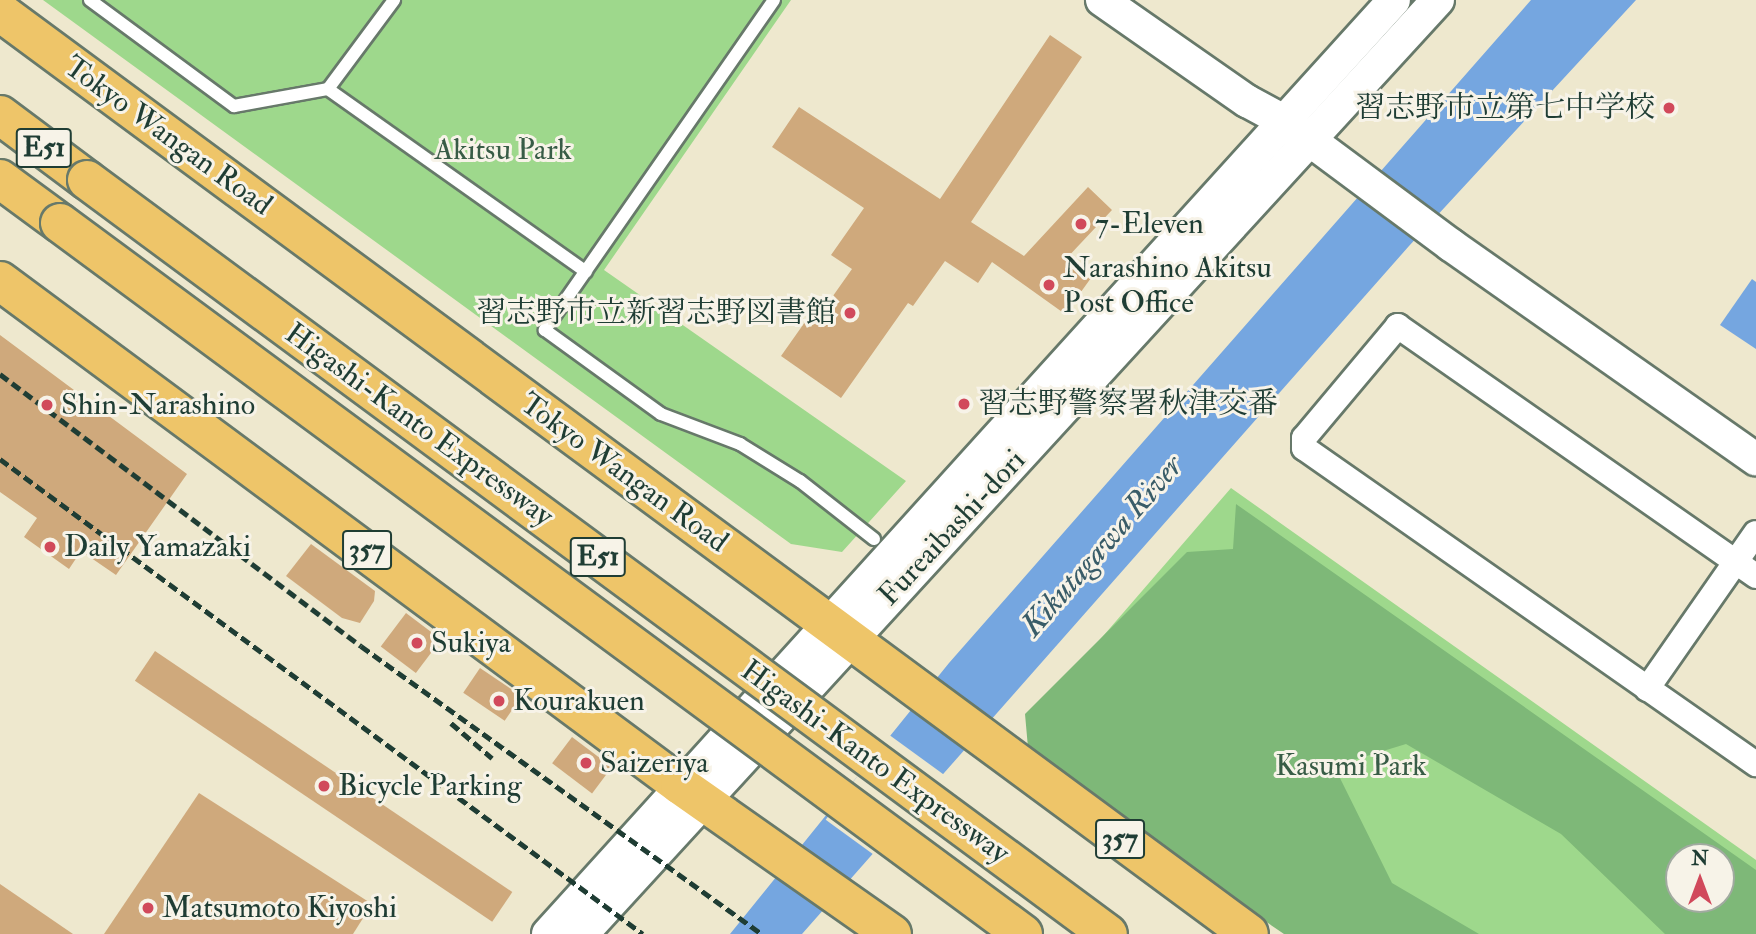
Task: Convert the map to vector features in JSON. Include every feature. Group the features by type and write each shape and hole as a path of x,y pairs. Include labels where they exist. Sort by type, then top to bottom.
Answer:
{"highway":[{"name":"Tokyo Wangan Road","path":"0,12 1249,934"},
{"name":"Higashi-Kanto Expressway","path":"0,115 1108,934"},
{"name":"Higashi-Kanto Expressway","path":"0,179 1023,934"},
{"name":"357","path":"0,281 705,802 885,929"}],"street":[{"path":"1102,0 1247,102 1284,121 1451,245 1756,459"},
{"name":"Fureaibashi-dori","path":"582,934 705,802 838,632 1284,121 1394,0"},
{"name":"Fureaibashi-dori","path":"838,632 1311,141 1438,0"},
{"path":"1746,569 1398,326 1304,438 1304,448 1756,764"},
{"path":"1647,689 1746,569 1756,533"},
{"name":"Fureaibashi-dori","path":"548,934 705,802"}],"lane":[{"path":"90,0 234,106 328,89 394,0"},
{"path":"774,0 545,330 661,414 740,444 800,481 874,539"},
{"path":"328,89 586,272"}],"green space":[{"name":"Akitsu Park","path":"43,0 791,0 604,270 906,481 842,552 791,544"},
{"name":"Kasumi Park","path":"1231,488 1732,843 1665,843 1665,913 1735,913 1735,845 1756,860 1756,934 1316,934 1034,716"},
{"name":"Kasumi Park","path":"1236,504 1718,843 1665,843 1665,913 1735,913 1735,855 1756,870 1756,934 1665,934 1561,834 1406,744 1334,766 1392,883 1479,934 1284,934 1029,759 1025,714 1187,552 1233,549"}],"water":[{"name":"Kikutagawa River","path":"1531,0 1636,0 1409,246 802,934 730,934 949,663"},
{"path":"1752,279 1756,282 1756,349 1720,325"}],"pier":[{"path":"888,734 947,777 885,863 826,820"}],"building":[{"path":"1050,35 1082,57 971,222 1024,256 1088,187 1112,210 1065,260 1091,278 1065,314 992,262 978,283 945,261 913,306 908,303 841,398 781,356 805,322 811,327 852,269 831,255 864,208 772,147 799,107 940,199"},
{"name":"Shin-Narashino","path":"0,335 187,474 116,575 81,551 69,569 24,537 37,518 0,492"},
{"path":"311,544 375,591 374,601 360,623 342,618 286,576"},
{"path":"406,613 441,639 416,673 381,647"},
{"name":"Bicycle Parking","path":"155,651 512,892 492,922 135,681"},
{"path":"480,668 521,696 505,721 463,693"},
{"path":"572,737 612,767 592,793 552,763"},
{"path":"199,793 372,904 353,934 104,934"},
{"path":"0,884 73,934 0,934"}],"railway":[{"path":"0,374 361,646 762,934"},
{"path":"0,459 643,934"},
{"path":"451,723 492,758"}],"place":[{"name":"習志野市立第七中学校","path":"1669,108"},
{"name":"7-Eleven","path":"1081,224"},
{"name":"Narashino Akitsu Post Office","path":"1049,285"},
{"name":"習志野市立新習志野図書館","path":"850,313"},
{"name":"習志野警察署秋津交番","path":"964,404"},
{"name":"Shin-Narashino","path":"47,405"},
{"name":"Daily Yamazaki","path":"50,547"},
{"name":"Sukiya","path":"417,643"},
{"name":"Kourakuen","path":"499,701"},
{"name":"Saizeriya","path":"586,763"},
{"name":"Bicycle Parking","path":"324,786"},
{"name":"Matsumoto Kiyoshi","path":"148,908"}]}
